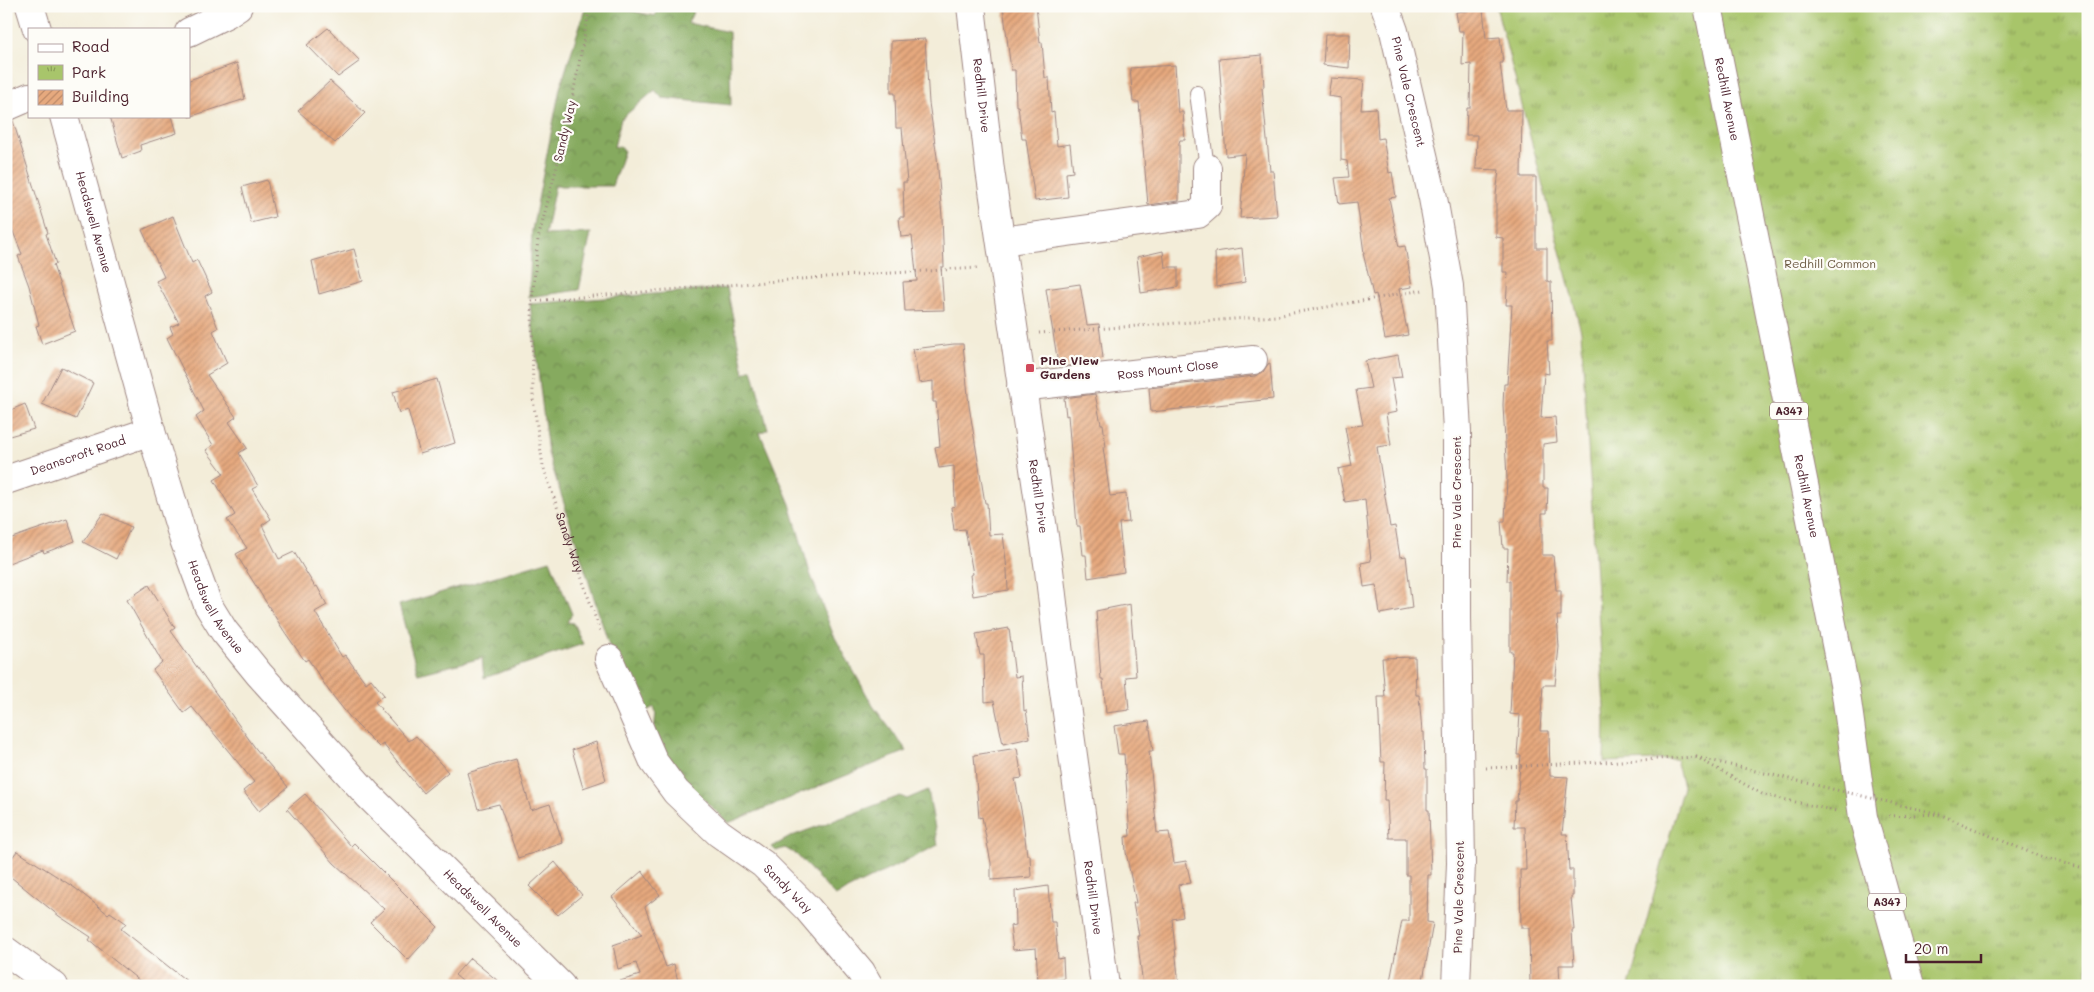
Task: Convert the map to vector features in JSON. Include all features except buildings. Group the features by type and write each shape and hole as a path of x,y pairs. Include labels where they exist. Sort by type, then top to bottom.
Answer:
{"street":[{"path":"30,6 37,28"},
{"path":"190,32 238,6"},
{"name":"Redhill Drive","path":"971,6 990,170 1049,570 1105,986"},
{"name":"Pine Vale Crescent","path":"1386,6 1394,31 1433,198 1449,286 1457,431 1461,863 1456,986"},
{"name":"Redhill Avenue","path":"1708,6 1846,694 1864,818 1910,986"},
{"path":"6,107 28,97"},
{"name":"Headswell Avenue","path":"65,118 150,431 195,572 208,605 224,631 259,674 368,795 556,984"},
{"path":"1003,254 1198,214 1207,206 1207,168"},
{"name":"Ross Mount Close","path":"1022,387 1253,360"},
{"name":"Deanscroft Road","path":"6,480 150,431"},
{"name":"Sandy Way","path":"609,659 654,762 676,792 719,832 763,864 808,909 861,972 869,986"},
{"path":"6,950 54,986"}],"lane":[{"path":"1197,93 1207,168"}],"path":[{"name":"Sandy Way","path":"590,6 566,131 538,239 532,301 533,399 543,466 609,659"},
{"path":"532,301 839,276 1003,254"},
{"path":"1014,334 1276,316 1449,286"},
{"path":"1696,757 1764,795 1864,818 1939,814"},
{"path":"1459,769 1696,757 1939,814 2043,858 2088,869"}],"green space":[{"path":"586,6 609,6 655,16 657,6 696,6 688,23 729,32 731,105 662,98 655,90 621,119 614,147 620,146 624,151 612,186 555,186 545,235 591,233 579,290 529,297 532,230 560,88"},
{"name":"Redhill Common","path":"1496,6 2088,6 2088,986 1629,986 1683,786 1676,759 1604,762 1605,723 1581,331"},
{"path":"727,288 744,373 752,369 768,429 760,433 790,504 810,573 833,634 873,706 907,751 728,823 695,791 676,776 654,732 656,712 654,707 632,718 548,453 530,304"},
{"path":"550,560 572,614 567,622 573,623 583,644 484,678 482,658 418,674 399,605"},
{"path":"928,790 938,845 835,896 797,855 785,848 776,851 772,847 792,836 900,796 907,799"}],"place":[{"name":"Pine View Gardens","path":"1030,368"}]}
